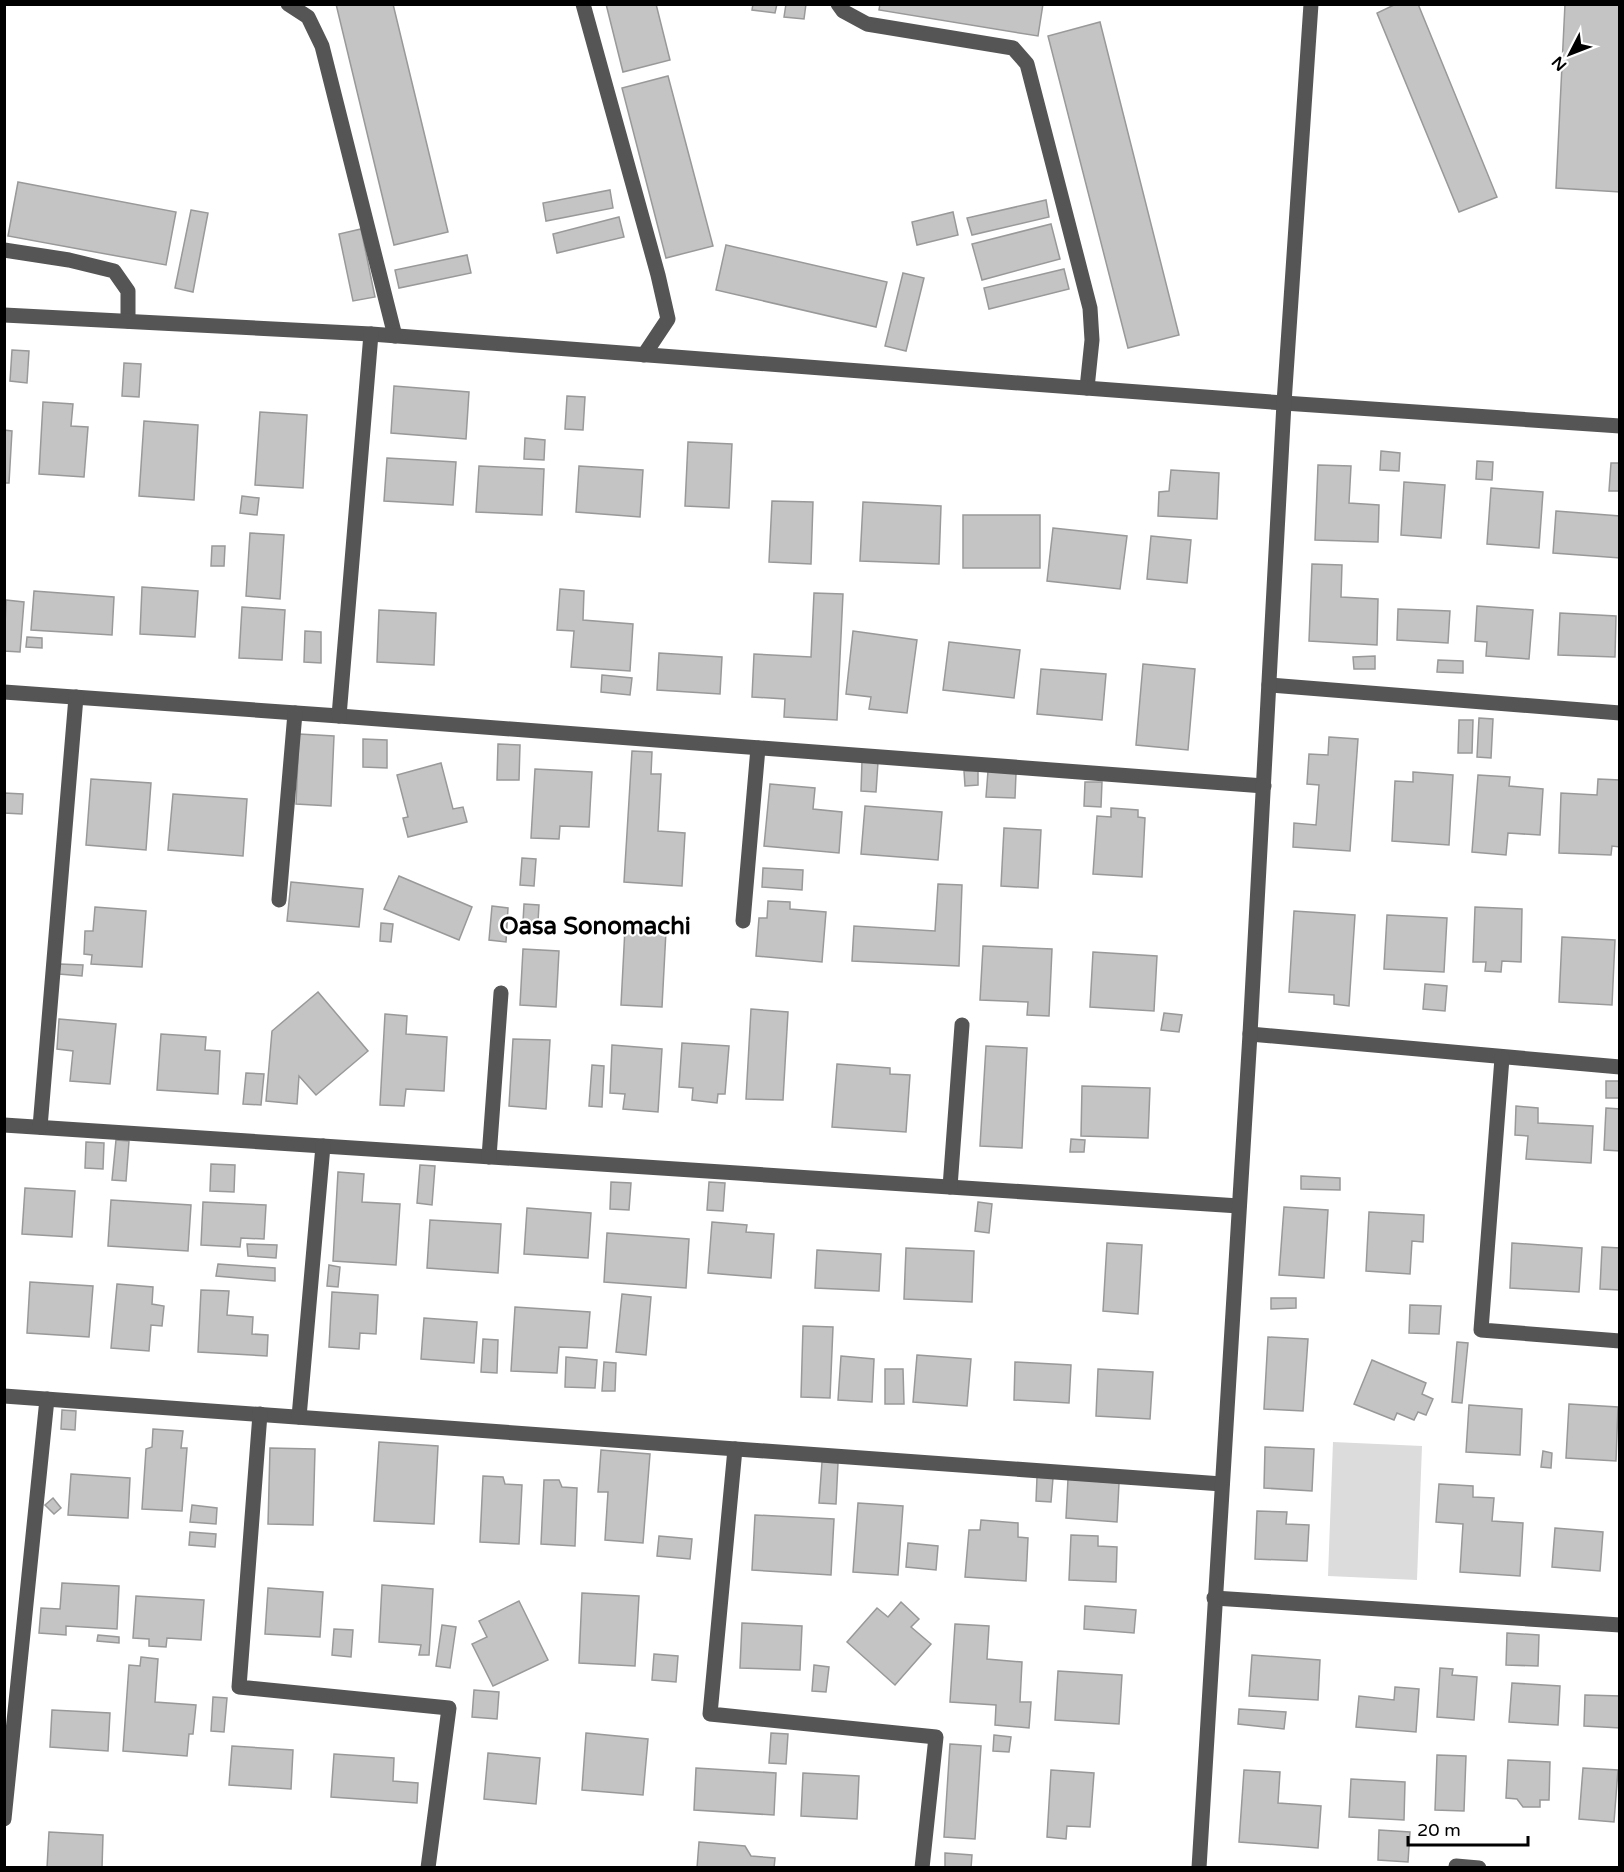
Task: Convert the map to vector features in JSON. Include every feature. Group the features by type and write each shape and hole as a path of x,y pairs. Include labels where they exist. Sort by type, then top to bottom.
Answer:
{"street":[{"path":"288,4 308,17 322,46 396,336"},
{"path":"583,4 658,275 668,319 644,355"},
{"path":"838,4 843,11 867,24 1012,48 1027,64 1090,308 1092,340 1087,388"},
{"path":"1199,1868 1250,1034 1284,404 1311,4"},
{"path":"4,250 69,260 114,271 128,291 128,321"},
{"path":"4,315 370,334 1284,404 1620,426"},
{"path":"339,716 370,334"},
{"path":"1269,685 1620,713"},
{"path":"4,692 1264,786"},
{"path":"40,1127 76,698"},
{"path":"279,900 295,713"},
{"path":"743,921 758,748"},
{"path":"489,1157 501,993"},
{"path":"950,1187 962,1025"},
{"path":"1250,1034 1620,1067"},
{"path":"1502,1058 1481,1330 1620,1341"},
{"path":"4,1125 1239,1206"},
{"path":"299,1417 323,1146"},
{"path":"4,1396 1222,1484"},
{"path":"4,1819 48,1399"},
{"path":"260,1414 239,1686 449,1708 428,1868"},
{"path":"735,1449 710,1714 936,1737 922,1868"},
{"path":"1214,1599 1620,1625"},
{"path":"1456,1868 1456,1866 1479,1868"}],"shaded area":[{"path":"1333,1442 1422,1446 1417,1580 1328,1576"}],"building":[{"path":"336,4 393,4 448,232 394,245"},
{"path":"606,4 656,4 670,60 623,72"},
{"path":"753,4 777,4 775,13 752,10"},
{"path":"786,4 806,4 804,19 784,17"},
{"path":"880,4 1043,4 1038,36 879,10"},
{"path":"1396,4 1418,4 1497,197 1459,212 1377,13"},
{"path":"1565,4 1620,4 1620,192 1556,188"},
{"path":"1100,22 1179,335 1128,348 1048,36"},
{"path":"668,76 713,246 666,258 622,88"},
{"path":"18,182 176,212 166,265 8,236"},
{"path":"610,190 613,208 546,221 543,203"},
{"path":"1046,200 1049,217 972,235 967,218"},
{"path":"191,210 208,213 193,292 175,288"},
{"path":"953,212 958,235 917,245 912,222"},
{"path":"619,217 624,237 557,253 553,234"},
{"path":"1051,224 1060,259 982,280 972,244"},
{"path":"361,229 375,297 353,301 339,234"},
{"path":"726,245 887,282 876,327 716,290"},
{"path":"467,255 471,273 399,288 395,270"},
{"path":"1064,269 1069,289 989,309 984,288"},
{"path":"903,273 924,278 906,351 885,346"},
{"path":"12,350 29,351 27,383 10,381"},
{"path":"124,363 141,364 139,397 122,396"},
{"path":"394,386 469,392 466,439 391,433"},
{"path":"567,396 585,397 583,430 565,429"},
{"path":"43,402 73,404 71,426 88,427 84,477 39,474"},
{"path":"260,412 307,415 303,488 255,485"},
{"path":"144,421 198,425 194,500 139,496"},
{"path":"4,430 12,431 9,483 4,483"},
{"path":"525,438 545,440 544,460 524,459"},
{"path":"688,442 732,444 729,508 685,506"},
{"path":"1381,451 1400,453 1399,471 1380,470"},
{"path":"387,458 456,462 453,505 384,501"},
{"path":"1477,461 1493,462 1492,480 1476,479"},
{"path":"1611,463 1620,463 1620,491 1609,491"},
{"path":"1318,465 1351,466 1349,503 1379,505 1378,542 1315,540"},
{"path":"479,466 544,469 542,515 476,512"},
{"path":"579,466 643,470 640,517 576,512"},
{"path":"1171,470 1219,473 1217,519 1158,516 1159,492 1169,491"},
{"path":"1404,482 1445,485 1441,538 1401,535"},
{"path":"1491,488 1543,492 1539,548 1487,544"},
{"path":"242,496 259,498 257,515 240,513"},
{"path":"772,501 813,502 811,564 769,562"},
{"path":"863,502 941,506 939,564 860,561"},
{"path":"1556,511 1620,516 1620,558 1553,553"},
{"path":"963,515 1040,515 1040,568 963,568"},
{"path":"1053,528 1127,536 1120,589 1047,581"},
{"path":"250,533 284,535 280,599 246,596"},
{"path":"1151,536 1191,540 1187,583 1147,579"},
{"path":"212,546 225,546 224,566 211,566"},
{"path":"1312,564 1342,565 1341,597 1378,599 1377,645 1309,641"},
{"path":"142,587 198,591 195,637 140,634"},
{"path":"560,589 584,591 583,620 633,624 630,671 571,667 574,631 557,630"},
{"path":"34,591 114,597 112,635 31,630"},
{"path":"814,593 843,594 837,720 784,717 785,699 752,697 754,654 811,657"},
{"path":"6,600 24,602 20,652 4,651"},
{"path":"1477,606 1533,610 1529,659 1486,656 1487,642 1475,641"},
{"path":"242,607 285,610 282,660 239,658"},
{"path":"1398,609 1450,611 1448,643 1397,640"},
{"path":"379,610 436,613 434,665 377,662"},
{"path":"1560,613 1616,616 1615,657 1558,655"},
{"path":"305,631 321,632 321,663 304,662"},
{"path":"853,631 917,640 907,713 869,709 871,697 846,694"},
{"path":"27,637 42,638 42,648 26,647"},
{"path":"949,642 1020,650 1014,698 943,690"},
{"path":"659,653 722,657 720,694 657,690"},
{"path":"1375,656 1375,669 1354,669 1353,657"},
{"path":"1438,660 1463,661 1463,673 1437,672"},
{"path":"1143,664 1195,669 1188,750 1136,745"},
{"path":"1041,669 1106,674 1102,720 1037,714"},
{"path":"602,675 632,678 630,695 601,692"},
{"path":"1479,718 1493,719 1491,758 1477,757"},
{"path":"1459,720 1473,720 1472,753 1458,753"},
{"path":"299,734 334,736 331,806 296,804"},
{"path":"1329,737 1358,739 1350,851 1293,847 1294,823 1316,825 1319,785 1307,784 1309,754 1328,755"},
{"path":"363,739 387,740 387,768 363,767"},
{"path":"498,744 520,745 519,780 497,780"},
{"path":"632,751 652,752 651,774 661,774 658,831 685,833 682,886 624,882"},
{"path":"862,761 878,762 876,792 861,791"},
{"path":"441,763 453,809 463,807 467,822 408,837 403,818 408,817 397,775"},
{"path":"535,769 592,772 589,827 560,826 559,839 531,838"},
{"path":"964,771 978,771 978,785 965,786"},
{"path":"988,771 1016,773 1015,798 986,797"},
{"path":"1413,772 1453,775 1449,845 1392,841 1395,781 1413,782"},
{"path":"1478,775 1510,777 1509,786 1543,789 1540,835 1508,833 1506,855 1472,852"},
{"path":"91,779 151,783 146,850 86,845"},
{"path":"1598,779 1620,780 1620,847 1612,846 1611,855 1559,853 1561,793 1597,795"},
{"path":"1085,782 1102,782 1101,807 1084,806"},
{"path":"770,784 815,788 813,809 842,812 839,853 764,846"},
{"path":"4,793 23,794 22,814 4,813"},
{"path":"173,794 247,799 243,856 168,850"},
{"path":"865,806 942,812 938,860 861,854"},
{"path":"1111,808 1138,810 1138,817 1145,818 1142,877 1093,874 1097,816 1111,817"},
{"path":"1004,828 1041,830 1038,888 1001,886"},
{"path":"522,858 536,859 534,886 520,885"},
{"path":"763,868 803,870 802,890 762,887"},
{"path":"399,876 472,907 459,940 384,909"},
{"path":"291,882 363,889 359,927 287,921"},
{"path":"938,884 962,885 959,966 852,961 854,926 935,931"},
{"path":"768,901 790,902 790,909 826,912 822,962 756,956 759,918 767,918"},
{"path":"524,904 539,905 538,922 523,922"},
{"path":"492,906 508,908 506,942 489,940"},
{"path":"95,907 146,911 142,967 91,964 92,955 84,954 85,931 93,931"},
{"path":"1475,907 1522,909 1521,962 1502,961 1501,972 1485,971 1486,962 1473,962"},
{"path":"1294,911 1355,915 1349,1006 1334,1004 1334,995 1289,992"},
{"path":"1387,915 1447,918 1444,972 1384,969"},
{"path":"381,923 393,924 391,942 380,941"},
{"path":"625,928 666,931 662,1007 621,1005"},
{"path":"1562,937 1615,940 1612,1005 1559,1002"},
{"path":"983,946 1052,949 1049,1016 1027,1015 1028,1002 980,1000"},
{"path":"523,949 559,951 556,1007 520,1005"},
{"path":"1093,952 1157,956 1154,1011 1090,1007"},
{"path":"60,964 83,965 82,976 59,974"},
{"path":"1425,984 1447,986 1445,1011 1423,1009"},
{"path":"318,992 368,1051 316,1095 299,1076 297,1104 266,1101 272,1031"},
{"path":"751,1009 788,1012 783,1100 746,1099"},
{"path":"1164,1013 1182,1015 1179,1032 1161,1030"},
{"path":"385,1014 407,1016 406,1034 447,1037 444,1091 406,1089 404,1106 380,1105"},
{"path":"59,1019 116,1024 110,1084 70,1081 73,1051 57,1049"},
{"path":"161,1034 206,1037 205,1050 220,1051 218,1094 157,1090"},
{"path":"513,1039 550,1040 546,1109 509,1106"},
{"path":"682,1043 729,1046 725,1094 718,1094 717,1103 692,1100 693,1088 679,1087"},
{"path":"612,1045 662,1049 658,1112 623,1109 625,1094 610,1093"},
{"path":"986,1046 1027,1048 1022,1148 980,1146"},
{"path":"837,1064 890,1068 890,1074 910,1075 906,1132 832,1127"},
{"path":"592,1065 604,1066 602,1107 589,1106"},
{"path":"246,1073 264,1074 261,1105 243,1104"},
{"path":"1606,1081 1620,1081 1620,1098 1606,1098"},
{"path":"1082,1086 1150,1088 1148,1138 1081,1136"},
{"path":"1516,1106 1538,1108 1538,1123 1593,1126 1591,1163 1526,1159 1528,1136 1515,1135"},
{"path":"1606,1108 1620,1109 1620,1151 1604,1150"},
{"path":"1071,1139 1085,1140 1084,1152 1070,1152"},
{"path":"116,1140 129,1141 126,1181 112,1180"},
{"path":"86,1142 104,1143 103,1169 85,1168"},
{"path":"211,1164 235,1165 234,1192 210,1191"},
{"path":"420,1165 435,1166 432,1205 417,1203"},
{"path":"338,1172 364,1174 362,1202 400,1204 396,1265 333,1261"},
{"path":"1301,1176 1340,1178 1340,1190 1301,1189"},
{"path":"611,1182 631,1183 629,1210 610,1209"},
{"path":"709,1182 725,1183 723,1211 707,1210"},
{"path":"25,1188 75,1191 72,1237 22,1234"},
{"path":"111,1200 191,1205 188,1251 108,1246"},
{"path":"203,1202 266,1205 264,1239 241,1238 240,1247 201,1245"},
{"path":"978,1202 992,1204 989,1233 975,1231"},
{"path":"1284,1207 1328,1210 1324,1278 1279,1275"},
{"path":"527,1208 591,1213 588,1258 524,1254"},
{"path":"1369,1212 1424,1215 1423,1242 1412,1241 1410,1274 1366,1271"},
{"path":"430,1220 501,1224 498,1273 427,1268"},
{"path":"712,1222 747,1225 746,1232 774,1234 771,1278 708,1273"},
{"path":"607,1233 689,1239 686,1288 604,1282"},
{"path":"1107,1243 1142,1245 1138,1314 1103,1311"},
{"path":"1512,1243 1582,1248 1579,1292 1510,1288"},
{"path":"247,1244 277,1245 276,1258 248,1256"},
{"path":"1602,1247 1620,1248 1620,1290 1600,1289"},
{"path":"906,1248 974,1251 972,1302 904,1299"},
{"path":"817,1250 881,1254 879,1291 815,1288"},
{"path":"218,1264 275,1268 275,1281 216,1276"},
{"path":"329,1265 340,1267 338,1287 327,1286"},
{"path":"30,1282 93,1286 89,1337 27,1333"},
{"path":"117,1284 153,1287 152,1304 164,1306 162,1326 151,1325 149,1351 111,1348"},
{"path":"201,1290 229,1291 227,1315 253,1317 252,1334 268,1335 267,1356 198,1352"},
{"path":"332,1292 378,1295 376,1334 360,1333 359,1349 329,1347"},
{"path":"622,1294 651,1297 646,1355 616,1352"},
{"path":"1271,1298 1296,1298 1296,1308 1271,1309"},
{"path":"1410,1305 1441,1306 1439,1334 1409,1333"},
{"path":"515,1307 590,1312 587,1348 559,1347 557,1373 511,1371"},
{"path":"424,1318 477,1322 474,1363 421,1359"},
{"path":"803,1326 833,1327 830,1398 801,1397"},
{"path":"1268,1337 1308,1339 1303,1411 1264,1409"},
{"path":"483,1339 498,1340 497,1373 481,1372"},
{"path":"1457,1342 1468,1343 1462,1403 1452,1402"},
{"path":"917,1355 971,1359 967,1406 913,1402"},
{"path":"841,1356 874,1359 872,1402 838,1400"},
{"path":"566,1357 597,1360 595,1388 565,1387"},
{"path":"1372,1360 1426,1383 1422,1394 1433,1399 1426,1415 1418,1412 1414,1420 1397,1413 1394,1420 1354,1404"},
{"path":"604,1362 616,1363 615,1391 602,1391"},
{"path":"1015,1362 1071,1365 1069,1403 1014,1400"},
{"path":"885,1369 903,1369 904,1404 885,1404"},
{"path":"1098,1369 1153,1372 1150,1419 1096,1416"},
{"path":"1569,1404 1618,1407 1616,1461 1566,1458"},
{"path":"1469,1405 1522,1409 1520,1455 1466,1452"},
{"path":"62,1410 76,1411 75,1430 61,1429"},
{"path":"153,1429 183,1431 181,1448 187,1448 182,1511 142,1509 146,1449 152,1447"},
{"path":"379,1442 438,1446 434,1524 374,1521"},
{"path":"1265,1447 1314,1449 1312,1491 1264,1488"},
{"path":"270,1448 315,1449 313,1525 268,1524"},
{"path":"601,1450 650,1454 643,1543 605,1540 608,1492 598,1492"},
{"path":"1543,1451 1552,1453 1551,1468 1541,1467"},
{"path":"822,1462 838,1463 836,1504 819,1503"},
{"path":"71,1474 130,1478 128,1518 68,1515"},
{"path":"483,1476 503,1477 505,1484 522,1485 519,1544 480,1542"},
{"path":"1037,1477 1053,1478 1051,1502 1036,1501"},
{"path":"1068,1479 1119,1483 1117,1522 1066,1518"},
{"path":"544,1480 559,1480 562,1487 577,1488 575,1546 541,1544"},
{"path":"1439,1484 1473,1486 1473,1497 1494,1498 1492,1521 1523,1523 1520,1576 1460,1572 1463,1524 1436,1522"},
{"path":"53,1498 61,1508 54,1514 45,1505"},
{"path":"858,1503 903,1506 898,1575 853,1572"},
{"path":"192,1505 217,1508 216,1524 190,1522"},
{"path":"1257,1511 1287,1512 1286,1524 1309,1525 1307,1561 1255,1559"},
{"path":"755,1515 834,1519 831,1575 752,1570"},
{"path":"981,1520 1018,1523 1018,1537 1028,1538 1026,1581 965,1577 969,1530 980,1530"},
{"path":"1555,1528 1603,1532 1600,1571 1552,1567"},
{"path":"190,1532 216,1534 215,1547 189,1545"},
{"path":"1071,1535 1098,1536 1098,1546 1117,1547 1116,1582 1069,1580"},
{"path":"659,1536 692,1539 690,1559 657,1556"},
{"path":"908,1543 938,1546 936,1570 906,1567"},
{"path":"62,1583 119,1586 117,1629 66,1626 66,1635 39,1633 41,1608 60,1609"},
{"path":"382,1585 433,1589 429,1655 419,1655 421,1645 379,1642"},
{"path":"268,1588 323,1592 320,1637 265,1634"},
{"path":"582,1593 639,1596 635,1666 579,1663"},
{"path":"136,1596 204,1600 201,1640 167,1638 166,1647 149,1646 149,1639 133,1638"},
{"path":"519,1601 548,1660 493,1686 472,1644 487,1637 479,1621"},
{"path":"901,1602 919,1619 911,1627 931,1644 895,1685 847,1642 877,1608 888,1617"},
{"path":"1085,1606 1136,1610 1134,1633 1084,1629"},
{"path":"742,1623 802,1626 800,1670 740,1668"},
{"path":"955,1624 989,1626 987,1659 1022,1662 1020,1702 1031,1702 1029,1728 995,1725 996,1705 950,1702"},
{"path":"442,1625 456,1627 450,1668 436,1666"},
{"path":"334,1629 353,1630 351,1657 332,1655"},
{"path":"1507,1633 1539,1635 1538,1666 1506,1665"},
{"path":"98,1635 119,1637 119,1643 97,1641"},
{"path":"654,1654 678,1656 676,1682 652,1680"},
{"path":"1252,1655 1320,1660 1318,1700 1249,1696"},
{"path":"141,1657 158,1659 155,1702 196,1705 193,1734 189,1734 187,1756 123,1751 129,1665 140,1666"},
{"path":"814,1665 829,1667 826,1692 812,1691"},
{"path":"1440,1668 1453,1669 1452,1675 1477,1677 1474,1720 1437,1717"},
{"path":"1058,1671 1122,1675 1119,1724 1055,1720"},
{"path":"1512,1683 1560,1686 1558,1725 1509,1722"},
{"path":"1395,1687 1419,1689 1416,1732 1356,1727 1359,1696 1394,1700"},
{"path":"474,1690 499,1692 497,1719 472,1717"},
{"path":"1585,1695 1620,1696 1620,1728 1584,1726"},
{"path":"213,1697 227,1698 224,1732 211,1731"},
{"path":"1239,1709 1286,1712 1284,1729 1238,1724"},
{"path":"52,1710 110,1713 108,1751 50,1747"},
{"path":"586,1733 648,1739 643,1795 582,1790"},
{"path":"771,1733 788,1734 786,1764 769,1763"},
{"path":"994,1735 1011,1737 1009,1752 993,1751"},
{"path":"950,1744 981,1746 975,1839 944,1837"},
{"path":"232,1746 293,1750 291,1789 229,1785"},
{"path":"488,1753 540,1758 536,1804 484,1799"},
{"path":"334,1754 394,1758 393,1781 418,1783 417,1803 331,1797"},
{"path":"1437,1755 1466,1756 1464,1811 1435,1810"},
{"path":"1508,1760 1550,1762 1549,1800 1540,1800 1540,1807 1523,1807 1517,1799 1506,1798"},
{"path":"696,1768 776,1773 774,1815 694,1810"},
{"path":"1583,1768 1618,1770 1614,1822 1579,1819"},
{"path":"1051,1770 1094,1773 1090,1827 1067,1826 1066,1839 1047,1837"},
{"path":"1244,1770 1280,1772 1278,1803 1321,1806 1318,1848 1239,1842"},
{"path":"803,1773 859,1776 857,1819 801,1816"},
{"path":"1351,1779 1405,1782 1404,1820 1349,1817"},
{"path":"1379,1830 1410,1832 1408,1862 1378,1860"},
{"path":"49,1832 103,1835 102,1868 47,1868"},
{"path":"699,1842 745,1846 751,1856 775,1858 774,1868 697,1868"},
{"path":"945,1853 972,1855 971,1868 945,1868"}],"district":[{"name":"Oasa Sonomachi","path":"595,926"}]}
